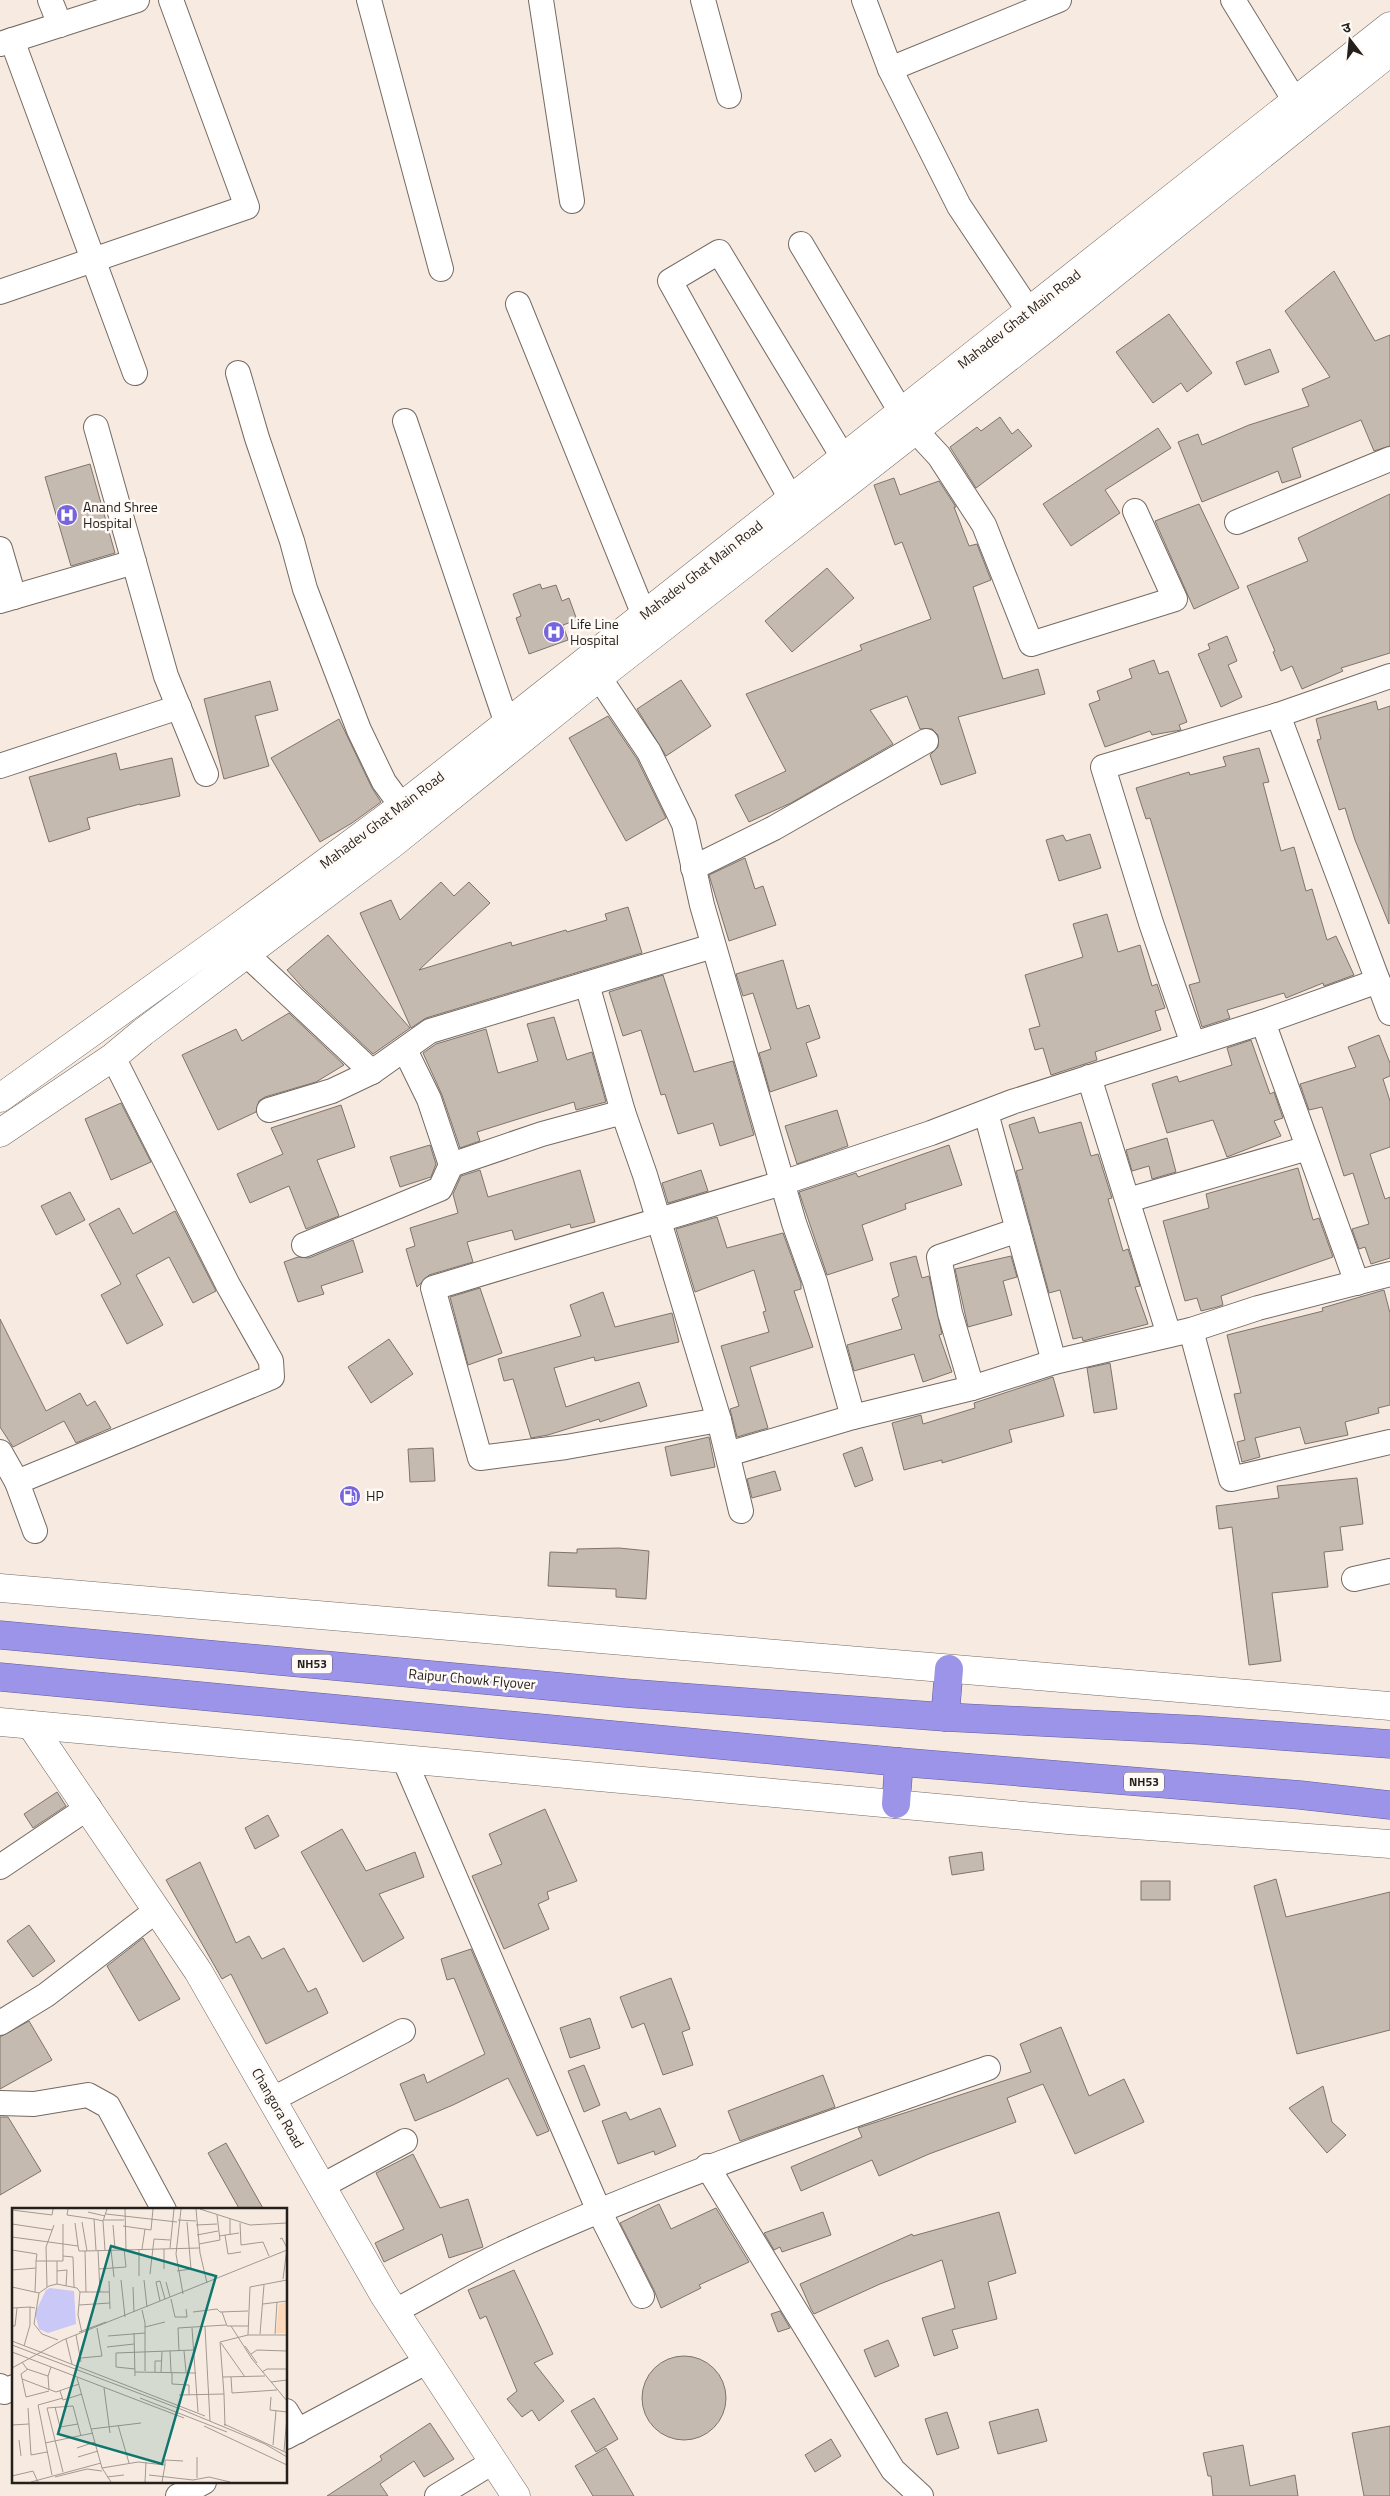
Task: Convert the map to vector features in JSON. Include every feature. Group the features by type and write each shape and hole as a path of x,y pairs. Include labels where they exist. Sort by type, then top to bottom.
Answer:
{"highway":[{"name":"Raipur Chowk Flyover","path":"0,1635 625,1693 945,1717"},
{"path":"945,1717 949,1668"},
{"name":"NH53","path":"0,1677 899,1762 1300,1795 1390,1805"},
{"name":"NH53","path":"945,1717 1200,1730 1390,1744"},
{"path":"896,1804 899,1762"}],"street":[{"path":"50,0 60,25"},
{"path":"135,373 94,260 6,42 137,0"},
{"path":"0,292 247,207 171,0"},
{"path":"369,0 441,269"},
{"path":"541,0 572,201"},
{"path":"703,0 729,96"},
{"path":"864,0 890,69 959,206 1037,320"},
{"path":"890,69 1059,0"},
{"path":"1233,0 1301,109 1390,52"},
{"name":"Mahadev Ghat Main Road","path":"0,1098 238,944 409,815 506,724 593,668 644,615 843,457 908,421 1037,320 1301,109 1390,26"},
{"path":"801,244 908,421 939,456 984,525 1031,644 1175,599 1135,511"},
{"path":"791,499 670,281 719,252 843,457"},
{"path":"518,304 644,615"},
{"path":"238,372 257,438 284,515 308,598 366,746 384,782 409,815 908,421"},
{"path":"405,421 506,724"},
{"path":"96,427 166,676 206,774"},
{"path":"1237,522 1390,459"},
{"path":"0,549 7,599 134,562"},
{"path":"593,668 649,752 684,824 693,868 714,946 782,1183 815,1282 853,1417"},
{"path":"1193,1044 1148,914 1103,767 1278,715 1390,676"},
{"path":"0,766 179,706"},
{"path":"1278,715 1390,1013"},
{"path":"693,868 774,828 926,741"},
{"path":"0,1133 113,1057 143,1032 238,944 372,1072"},
{"path":"269,1110 332,1092 372,1072 430,1031 714,946"},
{"path":"719,1420 566,1447 480,1458 433,1288 782,1183 986,1113 1012,1102 1263,1022 1378,981"},
{"path":"587,984 623,1112 719,1420 741,1512"},
{"path":"1263,1022 1357,1283"},
{"path":"304,1245 440,1189 451,1165 429,1099 405,1050"},
{"path":"16,1482 272,1377 271,1361 228,1285 113,1057"},
{"path":"1089,1077 1128,1200 1180,1332 1230,1479 1390,1442"},
{"path":"451,1165 542,1134 623,1112"},
{"path":"986,1113 1054,1362"},
{"path":"1128,1200 1308,1148"},
{"path":"972,1388 950,1313 939,1258 1018,1230"},
{"path":"728,1454 853,1417 972,1388 1054,1362 1180,1332 1258,1308 1390,1274"},
{"path":"0,1452 16,1482 35,1531"},
{"path":"1354,1579 1390,1571"},
{"path":"0,1588 1390,1706"},
{"path":"0,1722 1068,1820 1390,1844"},
{"name":"Changora Road","path":"31,1725 89,1807 198,1971 395,2311 516,2496"},
{"path":"404,1759 599,2211 642,2296"},
{"path":"0,1867 89,1807"},
{"path":"0,2023 46,1995 157,1910"},
{"path":"273,2099 403,2031"},
{"path":"395,2311 510,2250 707,2166 988,2068"},
{"path":"0,2103 34,2104 88,2095 108,2106 163,2208"},
{"path":"322,2186 405,2141"},
{"path":"707,2166 893,2470 921,2496"},
{"path":"288,2419 292,2434 428,2361"},
{"path":"0,2386 4,2392 12,2388"},
{"path":"437,2496 492,2462"},
{"path":"178,2496 200,2484"}],"building":[{"path":"1334,271 1375,341 1390,335 1390,446 1374,451 1361,420 1292,448 1301,477 1282,483 1278,471 1202,502 1178,442 1198,434 1202,445 1249,425 1309,406 1302,389 1330,377 1285,311"},
{"path":"1169,314 1212,373 1187,392 1181,383 1153,403 1116,352"},
{"path":"1270,349 1279,372 1245,385 1236,362"},
{"path":"1000,417 1012,434 1018,429 1032,446 976,488 950,447 977,427 981,431"},
{"path":"1158,428 1171,448 1105,490 1120,513 1071,546 1043,504"},
{"path":"90,464 115,553 71,566 45,477"},
{"path":"894,478 900,495 939,481 956,507 954,507 969,546 977,544 991,580 973,587 1003,679 1038,669 1045,694 958,717 976,773 941,785 930,755 938,747 938,735 932,729 920,729 907,696 870,710 893,744 791,803 749,822 735,795 786,771 746,694 862,650 860,645 931,619 902,542 895,545 874,485"},
{"path":"1390,494 1390,653 1341,668 1343,671 1302,689 1292,666 1281,671 1273,652 1275,651 1247,586 1308,561 1298,538"},
{"path":"1199,504 1239,588 1194,609 1155,521"},
{"path":"827,568 854,598 792,652 765,621"},
{"path":"540,584 542,589 556,585 562,601 569,598 577,620 563,625 568,640 529,654 516,618 521,616 513,594"},
{"path":"1227,636 1237,661 1228,665 1242,697 1221,707 1198,654 1210,649 1208,644"},
{"path":"1154,660 1159,674 1168,671 1187,722 1179,725 1181,730 1152,735 1150,731 1105,747 1089,704 1100,700 1097,691 1132,678 1129,669"},
{"path":"681,680 711,726 666,756 637,709"},
{"path":"270,681 278,710 255,716 269,766 224,779 204,699"},
{"path":"1376,701 1378,710 1390,706 1389,924 1355,840 1345,808 1339,810 1317,740 1321,739 1316,719"},
{"path":"608,716 637,759 666,818 626,841 569,738"},
{"path":"339,719 372,788 381,802 352,823 320,842 271,758"},
{"path":"1259,748 1269,782 1263,783 1281,851 1294,847 1306,891 1312,889 1327,940 1336,936 1354,975 1324,986 1323,983 1286,998 1284,993 1227,1010 1230,1018 1202,1027 1189,985 1200,982 1150,818 1146,819 1136,788 1189,772 1190,775 1226,766 1223,757"},
{"path":"116,753 120,770 172,758 180,796 87,818 90,829 49,842 29,777"},
{"path":"1090,834 1101,868 1059,881 1046,840 1063,835 1066,841"},
{"path":"745,858 755,889 763,886 776,925 729,941 709,875"},
{"path":"441,882 454,896 469,882 490,903 419,970 511,942 512,946 607,920 605,914 628,907 642,953 426,1018 411,1028 360,913 391,900 400,920"},
{"path":"1107,914 1118,952 1140,945 1152,986 1157,984 1165,1008 1155,1011 1161,1030 1095,1052 1097,1060 1051,1075 1043,1048 1035,1050 1029,1029 1040,1026 1025,975 1083,957 1073,924"},
{"path":"328,935 410,1028 373,1054 303,988 287,970"},
{"path":"783,960 797,1009 809,1005 820,1038 806,1043 817,1076 770,1092 759,1053 771,1049 753,993 743,996 736,974"},
{"path":"663,975 694,1072 733,1061 754,1135 720,1146 713,1123 678,1134 665,1094 661,1095 641,1030 623,1036 609,992"},
{"path":"289,1013 344,1065 316,1082 265,1097 259,1101 256,1112 218,1130 182,1055 236,1029 242,1041"},
{"path":"554,1017 567,1060 592,1052 606,1102 576,1110 574,1102 515,1120 477,1132 480,1141 460,1148 442,1095 423,1053 436,1044 486,1029 498,1073 538,1061 527,1024"},
{"path":"1379,1035 1390,1063 1390,1076 1383,1079 1390,1101 1390,1147 1370,1154 1385,1199 1390,1197 1390,1258 1371,1264 1365,1247 1359,1249 1352,1229 1369,1224 1353,1173 1344,1176 1322,1107 1309,1110 1300,1084 1356,1067 1348,1047"},
{"path":"1251,1040 1270,1094 1274,1092 1283,1118 1274,1121 1281,1136 1227,1157 1213,1120 1167,1133 1152,1084 1177,1076 1179,1082 1232,1065 1227,1048"},
{"path":"121,1103 151,1162 111,1180 85,1119"},
{"path":"341,1105 355,1147 317,1160 339,1216 306,1229 289,1186 250,1203 237,1174 283,1154 271,1128"},
{"path":"837,1110 848,1146 797,1164 785,1126"},
{"path":"1034,1117 1039,1133 1081,1122 1091,1156 1098,1154 1112,1198 1108,1199 1123,1251 1128,1249 1140,1286 1135,1287 1148,1324 1083,1341 1082,1337 1073,1339 1060,1290 1049,1293 1016,1171 1023,1169 1009,1125"},
{"path":"1167,1138 1176,1172 1152,1179 1149,1166 1132,1171 1126,1150"},
{"path":"430,1145 436,1164 431,1177 400,1187 390,1157"},
{"path":"949,1145 962,1185 905,1204 906,1209 862,1225 873,1260 827,1275 799,1192 856,1173 858,1177"},
{"path":"1298,1168 1313,1220 1319,1218 1333,1257 1221,1296 1223,1305 1217,1307 1201,1311 1197,1298 1185,1301 1163,1221 1209,1208 1206,1194"},
{"path":"480,1170 488,1197 580,1170 595,1222 571,1228 570,1224 515,1240 512,1230 467,1242 473,1262 429,1275 417,1287 406,1249 415,1246 410,1228 458,1213 453,1194 461,1176"},
{"path":"701,1170 708,1191 668,1203 662,1183"},
{"path":"70,1192 85,1220 56,1235 41,1206"},
{"path":"119,1208 133,1234 175,1211 216,1291 193,1303 169,1257 136,1275 163,1325 127,1344 101,1295 121,1284 89,1224"},
{"path":"717,1217 727,1248 783,1233 801,1283 801,1289 794,1291 813,1347 750,1367 768,1428 737,1437 730,1409 739,1406 721,1346 769,1332 763,1312 766,1311 754,1270 695,1292 676,1229"},
{"path":"353,1240 363,1272 321,1286 324,1294 298,1302 284,1262 298,1257 309,1258"},
{"path":"916,1256 922,1278 929,1276 942,1334 939,1335 952,1372 923,1382 914,1354 854,1371 847,1345 902,1329 892,1299 899,1296 890,1263"},
{"path":"1011,1256 1017,1277 1003,1281 1012,1315 968,1327 955,1269"},
{"path":"480,1288 502,1353 468,1365 450,1297"},
{"path":"1384,1290 1390,1313 1390,1405 1378,1408 1379,1413 1345,1422 1348,1435 1305,1444 1300,1427 1255,1438 1260,1457 1242,1462 1237,1442 1245,1440 1234,1394 1241,1393 1227,1335 1323,1311 1322,1308"},
{"path":"603,1292 615,1327 672,1313 679,1342 595,1361 594,1357 554,1368 566,1407 639,1382 647,1406 600,1422 599,1419 548,1435 531,1438 513,1379 504,1381 498,1359 581,1336 570,1305"},
{"path":"0,1319 46,1411 80,1393 87,1406 95,1401 111,1428 76,1443 64,1421 13,1447 0,1427"},
{"path":"389,1339 413,1374 371,1403 348,1367"},
{"path":"1110,1363 1117,1409 1094,1413 1087,1368"},
{"path":"1053,1377 1064,1416 1009,1430 1012,1442 942,1463 942,1460 904,1470 892,1423 921,1415 923,1424 975,1408 974,1403"},
{"path":"709,1437 715,1467 671,1476 665,1447"},
{"path":"862,1447 873,1480 855,1487 843,1454"},
{"path":"433,1448 435,1481 410,1482 408,1449"},
{"path":"775,1471 781,1490 752,1498 747,1479"},
{"path":"1357,1478 1363,1524 1340,1527 1343,1550 1324,1552 1328,1587 1272,1593 1281,1661 1249,1665 1232,1527 1219,1529 1216,1506 1279,1498 1277,1486"},
{"path":"619,1548 649,1551 646,1599 616,1597 616,1589 548,1586 550,1552 577,1553 577,1549"},
{"path":"57,1792 66,1806 33,1828 24,1814"},
{"path":"545,1809 577,1881 547,1892 549,1899 538,1904 549,1929 504,1949 472,1876 502,1864 489,1834"},
{"path":"268,1815 279,1836 255,1849 245,1828"},
{"path":"342,1829 366,1871 415,1852 424,1877 379,1894 404,1938 363,1962 301,1852"},
{"path":"982,1852 984,1870 952,1875 949,1857"},
{"path":"200,1862 236,1943 249,1936 262,1959 284,1948 308,1992 316,1988 328,2013 266,2044 231,1974 222,1979 166,1880"},
{"path":"1276,1879 1286,1917 1390,1892 1390,2030 1297,2054 1254,1886"},
{"path":"1141,1881 1170,1881 1170,1900 1141,1900"},
{"path":"29,1925 55,1961 33,1977 7,1941"},
{"path":"143,1938 180,1999 139,2021 107,1966"},
{"path":"471,1949 549,2131 537,2136 508,2078 415,2121 400,2084 424,2074 427,2083 485,2054 454,1978 447,1980 441,1959"},
{"path":"671,1978 690,2029 682,2032 693,2065 663,2075 644,2023 632,2028 620,1997"},
{"path":"590,2018 600,2048 570,2058 560,2028"},
{"path":"29,2021 52,2060 0,2089 0,2037"},
{"path":"1061,2027 1089,2096 1124,2079 1144,2122 1075,2154 1043,2084 1007,2098 1016,2122 929,2154 879,2176 872,2160 801,2191 791,2167 862,2137 858,2128 1031,2072 1020,2044"},
{"path":"584,2065 600,2105 584,2112 568,2071"},
{"path":"823,2075 835,2107 740,2141 728,2111"},
{"path":"1323,2086 1332,2122 1346,2135 1327,2153 1289,2108"},
{"path":"660,2108 676,2146 655,2155 654,2151 618,2164 602,2121 626,2112 630,2120"},
{"path":"0,2117 8,2117 41,2171 0,2195"},
{"path":"226,2143 263,2208 239,2208 208,2153"},
{"path":"413,2154 440,2208 468,2199 483,2247 449,2258 442,2234 384,2262 375,2243 404,2229 376,2173"},
{"path":"659,2204 671,2229 716,2208 749,2262 699,2285 701,2288 661,2308 654,2290 620,2223"},
{"path":"823,2212 831,2235 782,2252 780,2247 774,2250 764,2233"},
{"path":"999,2212 1016,2273 988,2282 997,2319 952,2330 958,2348 934,2356 922,2318 955,2308 942,2260 880,2284 814,2314 800,2284 912,2234 913,2236"},
{"path":"514,2270 553,2354 534,2363 564,2401 539,2421 532,2410 522,2417 507,2399 517,2391 486,2316 480,2319 468,2290"},
{"path":"780,2311 790,2328 778,2332 771,2314"},
{"path":"888,2340 899,2366 875,2377 864,2350"},
{"path":"676,2356 692,2356 708,2363 719,2374 726,2390 723,2414 714,2428 708,2433 692,2440 676,2440 660,2433 649,2422 642,2406 642,2390 649,2374 660,2363"},
{"path":"594,2398 618,2439 596,2452 571,2411"},
{"path":"1038,2409 1047,2441 998,2454 989,2422"},
{"path":"947,2412 959,2448 937,2455 925,2419"},
{"path":"430,2423 454,2459 424,2477 414,2461 380,2484 388,2496 327,2496 382,2460 380,2456"},
{"path":"1390,2426 1390,2496 1364,2496 1352,2433"},
{"path":"831,2439 841,2456 815,2472 805,2455"},
{"path":"1243,2445 1250,2486 1295,2475 1298,2496 1213,2496 1211,2476 1208,2476 1203,2453"},
{"path":"606,2448 634,2496 593,2496 575,2466"}],"place":[{"name":"Anand Shree Hospital","path":"67,515"},
{"name":"Life Line Hospital","path":"554,632"},
{"name":"HP","path":"350,1496"}]}
